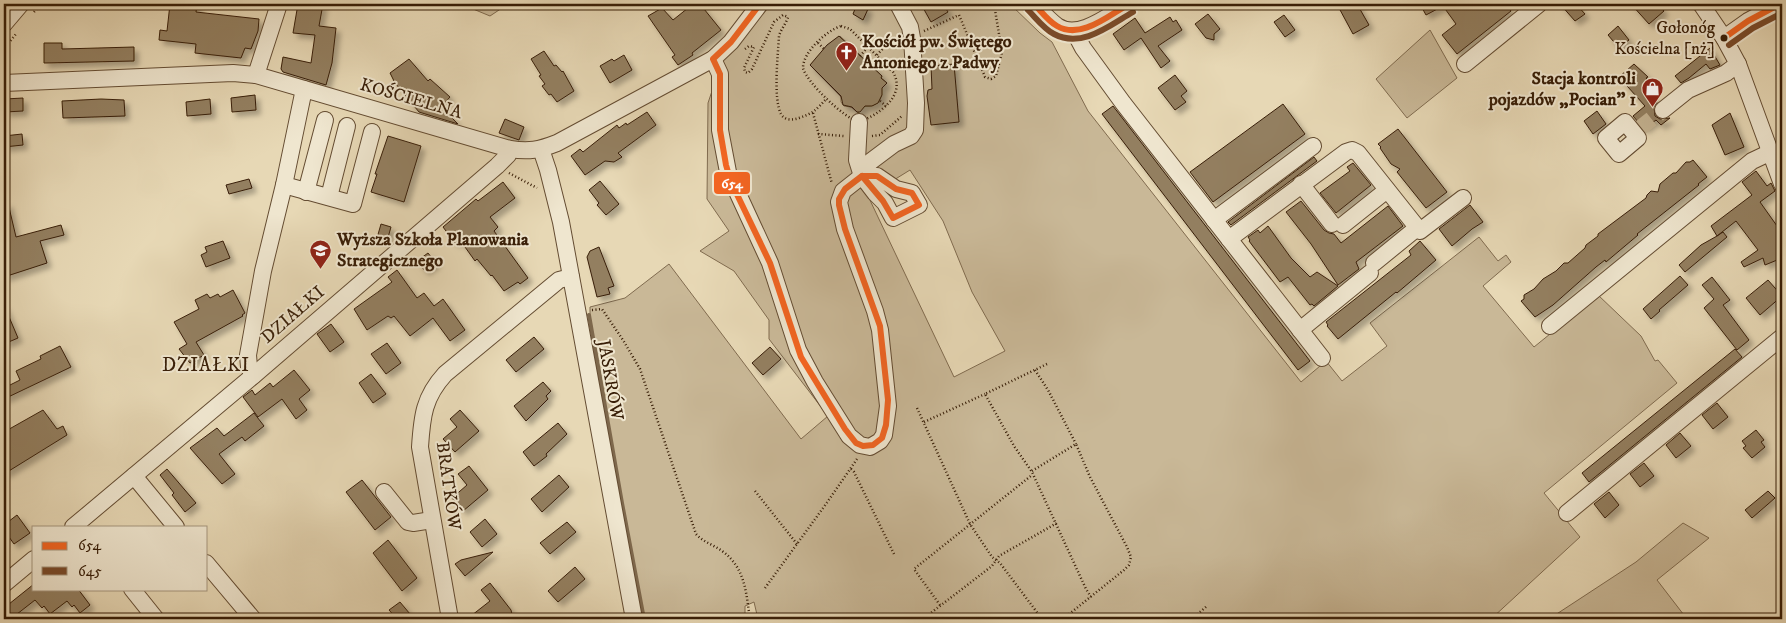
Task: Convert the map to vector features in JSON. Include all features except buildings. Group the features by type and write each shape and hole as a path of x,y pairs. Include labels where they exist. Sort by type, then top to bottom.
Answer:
{"street":[{"path":"4,24 21,4"},
{"path":"256,75 279,4"},
{"name":"KOŚCIELNA","path":"4,83 233,73 256,75 525,152 557,143 713,59 731,42 760,4"},
{"path":"713,59 720,74 720,130 731,182 770,263 801,357 844,429 860,445 870,447 882,438 886,424 888,400 880,326 844,229 839,199 845,189 862,176 870,162 894,144 910,136 915,130 916,104 912,38 910,27 898,4"},
{"path":"1034,4 1059,27 1074,31 1089,26 1129,4"},
{"path":"1466,64 1539,4"},
{"path":"1701,4 1724,38 1738,64 1782,184"},
{"path":"1724,38 1748,21 1780,4"},
{"path":"1074,31 1098,69 1322,358"},
{"path":"1663,110 1688,90 1726,73 1738,64"},
{"path":"253,376 249,367 248,356 263,271 304,90"},
{"path":"306,192 325,120"},
{"path":"859,122 857,160 862,176"},
{"path":"329,197 347,126"},
{"path":"284,185 353,204 372,132"},
{"path":"1214,220 1312,146"},
{"name":"DZIAŁKI","path":"79,525 497,166 508,155 510,149"},
{"name":"JASKRÓW","path":"541,149 558,214 578,312 634,619"},
{"path":"1229,239 1301,184 1346,152 1352,150 1358,153 1420,231 1463,198"},
{"path":"1550,326 1752,161 1771,152"},
{"path":"1301,184 1338,225 1387,190"},
{"path":"1300,330 1417,228"},
{"name":"BRATKÓW","path":"450,619 420,447 423,413 431,392 445,374 558,280 571,277"},
{"path":"1567,513 1782,337"},
{"path":"134,476 175,526"},
{"path":"384,492 408,522 432,520"},
{"path":"4,582 32,561"},
{"path":"208,565 253,619"},
{"path":"133,590 156,619"}],"path":[{"path":"912,38 959,15 982,72 991,79 996,76 1002,52 994,4"},
{"path":"743,50 749,46 754,47 744,68 745,72 748,73 752,70 774,22 783,15 788,17 779,36 777,88 781,113 790,120 813,113 827,98"},
{"path":"841,26 850,29 868,47 896,76 896,89 886,106 876,115 859,122 847,117 827,98 809,80 803,68 806,55 829,31 841,26"},
{"path":"818,43 824,49"},
{"path":"877,55 887,44"},
{"path":"860,56 868,47"},
{"path":"880,100 886,106"},
{"path":"813,113 831,183 839,199"},
{"path":"497,166 539,189"},
{"path":"578,312 602,309 640,369 696,534 700,539 724,552 734,563 744,579 750,619"},
{"path":"924,422 1047,364"},
{"path":"1035,370 1052,397 1076,444 1130,557 1128,565 1124,570 1063,619"},
{"path":"985,394 1014,446 1032,473 1091,597"},
{"path":"916,408 970,524 992,557 1000,563 1042,619"},
{"path":"940,605 914,569 1032,473 1076,444"},
{"path":"765,588 851,469 856,460 860,445"},
{"path":"851,469 894,554"},
{"path":"755,491 797,544"},
{"path":"923,619 992,566 999,556 1056,524"},
{"path":"1192,619 1207,606"}],"shaded area":[{"path":"461,4 508,4 490,16"},
{"path":"765,4 1010,4 1052,42 1088,111 1301,382 1326,361 1342,381 1387,346 1370,323 1479,237 1498,261 1506,255 1511,262 1483,286 1534,347 1598,295 1641,336 1655,361 1658,360 1677,383 1544,493 1580,537 1491,619 758,619 754,602 745,606 745,619 640,619 590,307 625,298 669,264 801,439 828,416 769,339 769,320 734,271 700,251 729,231 707,199 708,103 723,58","holes":["840,36 887,83 881,89 881,96 878,102 865,106 858,113 851,107 844,106 841,102 841,97 810,65","910,170 943,221 972,292 1005,351 954,377 868,196"]},
{"path":"1430,30 1457,78 1407,118 1376,79"},
{"path":"1683,523 1709,538 1657,580 1687,619 1549,619 1636,562"}],"waterway":[{"path":"589,315 644,619"}],"tunnel":[{"path":"1639,129 1663,110"}],"transit line":[{"name":"654","path":"760,4 731,42 713,59 720,74 720,130 726,165 731,182 770,263 801,357 845,429 856,443 863,446 873,445 882,438 886,425 888,400 880,326 845,229 839,205 839,199 845,189 862,176"},
{"name":"654","path":"1034,4 1048,19 1066,30 1085,28 1129,4"},
{"name":"654","path":"1724,38 1748,21 1780,4"},
{"name":"645","path":"1028,10 1050,32 1064,38 1075,39 1095,34 1133,12"},
{"name":"645","path":"1729,45 1753,28 1782,13"},
{"name":"654","path":"862,176 877,176 896,189 912,193 919,205 893,218 883,201 862,176"}],"place":[{"name":"Gołonóg Kościelna [nż]","path":"1724,38"},
{"name":"Kościół pw. Świętego Antoniego z Padwy","path":"846,71"},
{"name":"Stacja kontroli pojazdów „Pocian” 1","path":"1652,108"},
{"name":"Wyższa Szkoła Planowania Strategicznego","path":"321,269"}],"district":[{"name":"DZIAŁKI","path":"206,365"}]}
